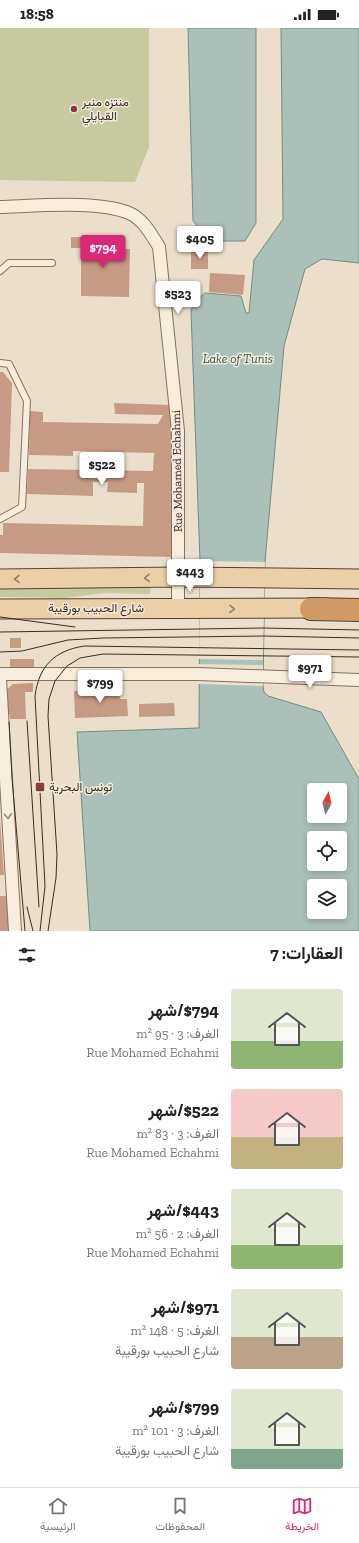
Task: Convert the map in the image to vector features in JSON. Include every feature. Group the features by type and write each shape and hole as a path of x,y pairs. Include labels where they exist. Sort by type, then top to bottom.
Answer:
{"highway":[{"path":"311,609 359,610"}],"main road":[{"path":"305,580 359,570"},
{"path":"0,579 178,577 305,580 359,579"},
{"name":"شارع الحبيب بورقيبة","path":"0,609 200,608 264,610 359,606"}],"street":[{"name":"Rue Mohamed Echahmi","path":"0,207 102,206 129,213 147,227 159,247 178,430 178,608"},
{"path":"0,674 263,675 359,680"},
{"path":"0,679 6,890 15,931"}],"lane":[{"path":"0,271 9,263 52,263"},
{"path":"0,364 9,364 27,401 22,507 0,519"}],"green space":[{"name":"منتزه منير القبايلي","path":"0,28 149,28 149,147 135,182 0,180"},
{"path":"146,586 151,588 150,594 105,593 64,598 0,597 0,587"}],"water":[{"path":"188,28 256,28 256,223 245,241 210,241 193,221"},
{"name":"Lake of Tunis","path":"281,28 359,28 359,263 322,259 305,269 284,346 265,562 263,686 264,692 268,696 321,712 359,779 359,931 90,931 77,732 199,728 200,561 191,311 194,302 205,293 241,296 246,313 249,313 254,260 283,219"}],"pier":[{"path":"200,561 265,562 263,660 199,659"},
{"path":"198,664 263,665 263,686 198,684"}],"building":[{"path":"71,237 94,237 94,248 130,249 129,297 81,296 81,248 71,248"},
{"path":"191,252 208,252 208,269 191,269"},
{"path":"210,273 245,275 243,295 209,292"},
{"path":"0,372 3,372 12,383 9,472 0,472"},
{"path":"114,403 172,405 175,429 172,557 0,553 0,535 3,535 3,523 143,526 144,483 137,483 137,493 107,492 108,482 93,482 93,496 27,494 28,469 153,471 154,453 73,451 73,456 29,455 30,411 43,412 43,422 158,424 163,415 115,414"},
{"path":"10,638 21,638 21,648 10,648"},
{"path":"10,659 34,659 34,669 10,669"},
{"path":"33,683 33,692 25,692 26,719 10,719 10,715 5,711 4,692 13,684"},
{"path":"119,690 120,699 127,699 128,716 75,718 74,691"},
{"path":"174,703 175,716 139,717 139,704"},
{"path":"0,819 4,875 0,875"},
{"path":"0,896 7,896 9,931 0,931"}],"tram line":[{"path":"0,617 75,627"},
{"path":"0,632 264,628 359,630"},
{"path":"0,652 22,651 68,640 103,638 264,636 359,638"},
{"path":"40,931 45,886 35,696 37,685 44,668 56,656 73,648 84,646 359,650"},
{"path":"48,931 56,878 57,854 48,716 49,699 55,681 67,666 80,658 103,654 359,657"},
{"path":"27,721 39,907"},
{"path":"9,722 12,778 25,931"},
{"path":"27,907 33,931"}],"place":[{"name":"منتزه منير القبايلي","path":"74,109"},
{"name":"تونس البحرية","path":"40,787"}]}
